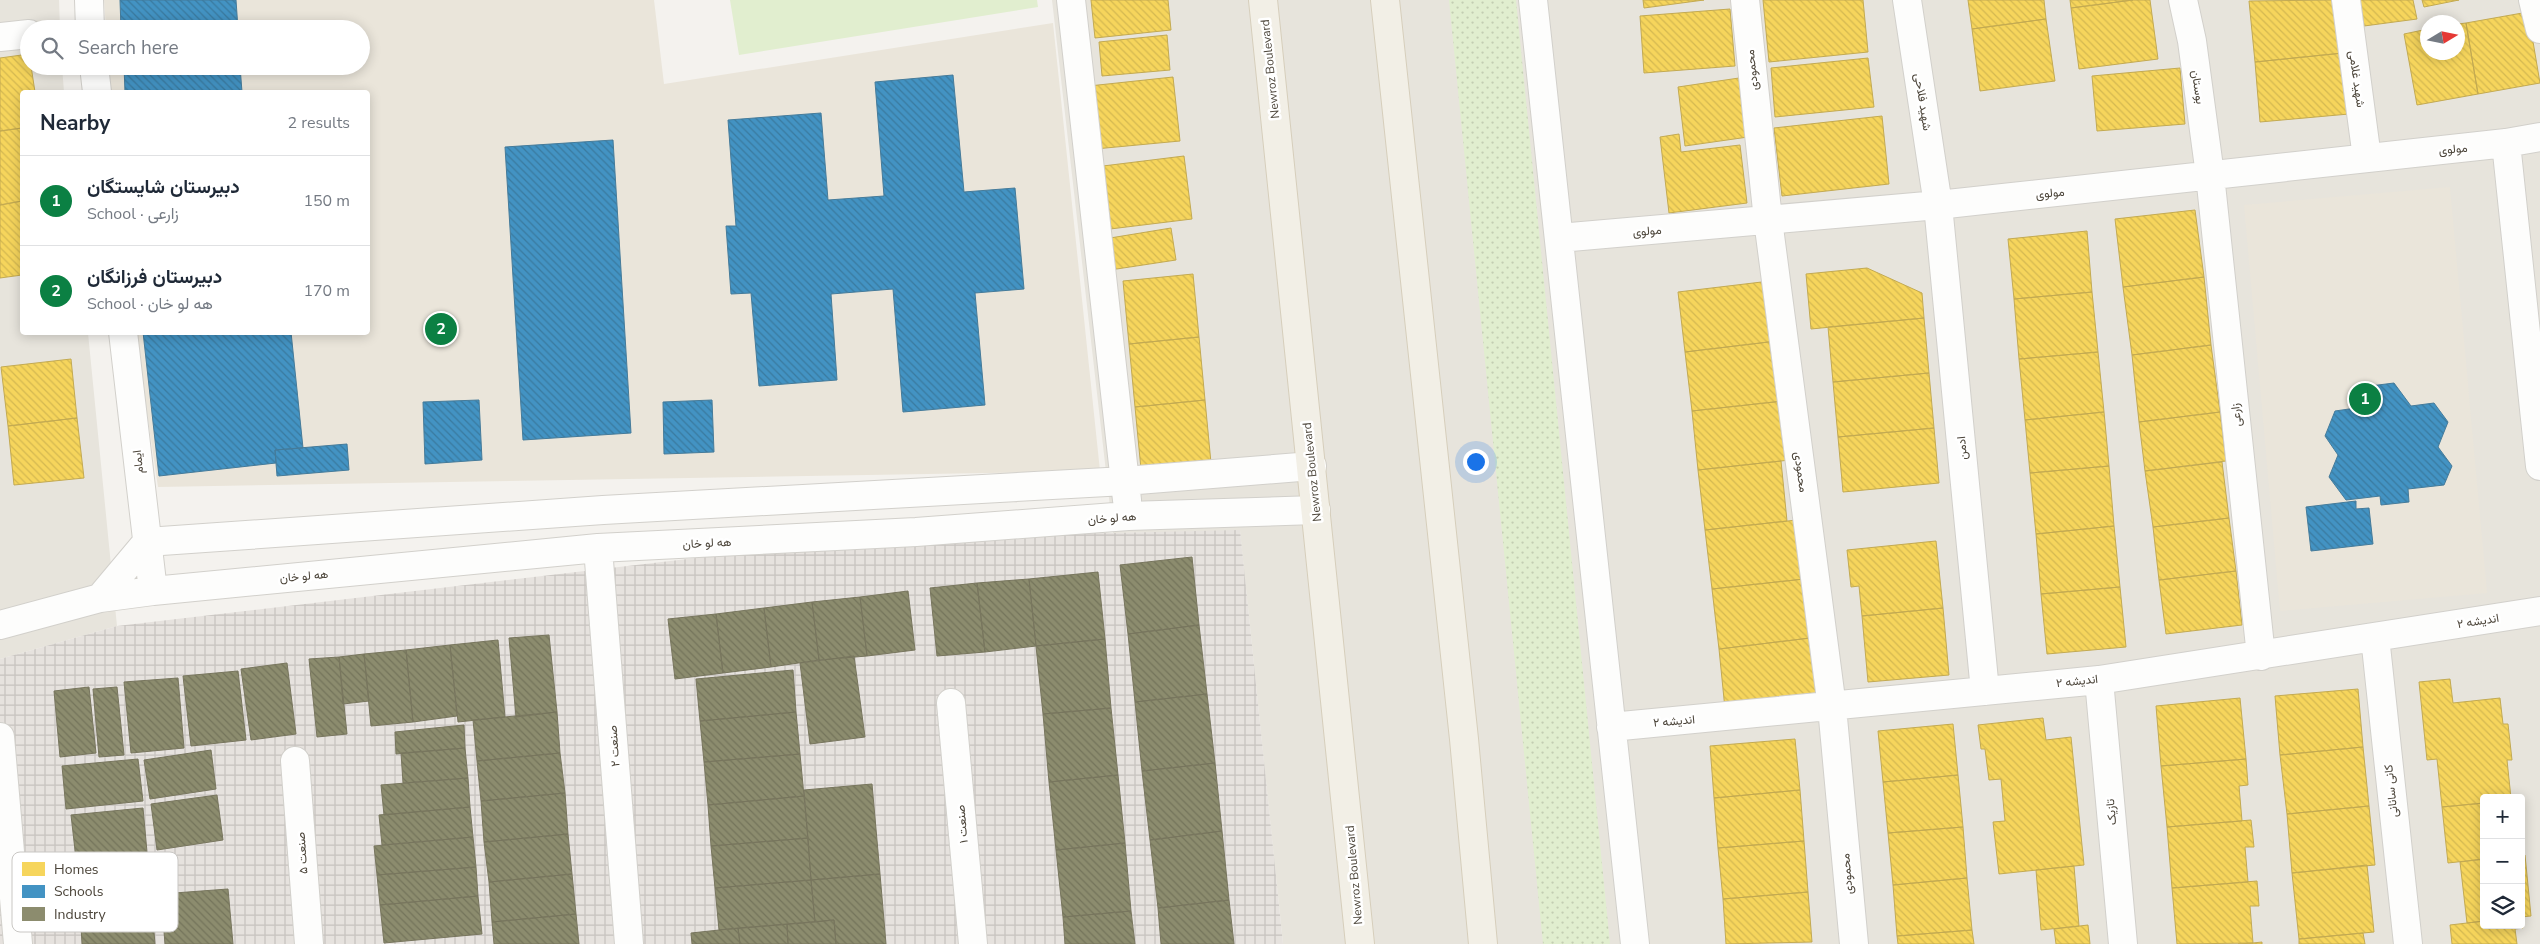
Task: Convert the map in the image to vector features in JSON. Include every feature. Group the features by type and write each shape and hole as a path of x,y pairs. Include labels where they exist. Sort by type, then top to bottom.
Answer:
{"main road":[{"name":"Newroz Boulevard","path":"1262,0 1312,466 1360,944"},
{"path":"1385,0 1464,740 1483,944"}],"street":[{"path":"86,20 88,0"},
{"path":"1071,0 1128,516"},
{"path":"1533,0 1635,944"},
{"name":"محمودی","path":"1745,0 1768,220 1832,707 1854,944"},
{"name":"شهید فلاحی","path":"1907,0 1938,205"},
{"name":"بوستان","path":"2183,0 2192,41 2210,175"},
{"name":"شهید غلامی","path":"2346,0 2368,158"},
{"path":"2533,0 2540,29"},
{"path":"0,37 20,35"},
{"path":"95,75 97,90"},
{"name":"مولوی","path":"1559,238 1938,205 2506,143 2540,137"},
{"path":"2506,143 2540,466"},
{"name":"زارعی","path":"2210,175 2262,656"},
{"name":"ادمن","path":"1938,205 1985,691"},
{"name":"ایمام","path":"124,335 153,591"},
{"path":"0,625 100,598 147,542 613,509 1125,481 1312,466"},
{"name":"هه لو خان","path":"100,598 153,591 598,548 916,532 1128,516 1316,510"},
{"name":"صنعت ۲","path":"598,548 629,944"},
{"name":"اندیشه ۲","path":"1611,727 2099,680 2540,611"},
{"name":"کانی سانانی","path":"2375,637 2408,944"},
{"name":"تازیک","path":"2099,680 2122,944"},
{"name":"صنعت ۱","path":"951,703 973,944"},
{"path":"0,736 12,875"},
{"name":"صنعت ۵","path":"295,761 309,944"}],"shaded area":[{"path":"0,0 59,0 60,20 20,20 20,75 63,75 64,90 20,90 20,335 88,335 117,626 0,659"},
{"path":"104,0 654,0 664,84 1053,23 1100,471 158,487 135,335 370,335 370,90 110,90 109,75 370,75 370,20 105,20"},
{"path":"1052,0 2540,0 2540,944 1283,944 1240,531 1113,533"},
{"path":"2450,187 2487,593 2280,611 2244,205"},
{"path":"1240,530 1283,944 0,944 0,659 117,626 916,532 1113,533"}],"green space":[{"path":"730,0 1037,0 1038,7 739,55"},
{"path":"1449,0 1516,0 1610,944 1543,944"}],"building: Homes":[{"path":"1091,0 1168,0 1171,30 1095,38"},
{"path":"1643,0 1704,0 1644,8"},
{"path":"1763,0 1863,0 1868,52 1769,62"},
{"path":"1968,0 2044,0 2046,19 1972,29"},
{"path":"2070,0 2133,0 2071,8"},
{"path":"2133,0 2150,0 2158,59 2079,69 2071,8"},
{"path":"2334,0 2343,53 2255,62 2249,1"},
{"path":"2360,0 2413,0 2417,19 2364,26"},
{"path":"2422,0 2459,0 2424,7"},
{"path":"1730,9 1735,66 1644,73 1640,16"},
{"path":"2528,12 2540,83 2478,94 2466,23"},
{"path":"2046,19 2055,81 1980,91 1972,29"},
{"path":"2465,23 2478,94 2417,105 2404,34 2420,31 2420,60 2465,60"},
{"path":"1167,35 1170,70 1102,76 1099,42"},
{"path":"2343,53 2349,114 2260,122 2255,62"},
{"path":"20,55 20,75 32,75 35,90 20,90 20,128 0,131 0,58"},
{"path":"1868,58 1874,107 1775,117 1771,68"},
{"path":"2180,68 2185,124 2097,131 2092,76"},
{"path":"1173,77 1180,141 1095,149 1089,86"},
{"path":"1739,78 1748,137 1685,146 1678,87"},
{"path":"1882,116 1889,184 1782,196 1774,128"},
{"path":"20,128 20,201 0,205 0,131"},
{"path":"1679,134 1681,152 1740,145 1747,203 1669,213 1660,137"},
{"path":"1184,156 1192,219 1110,229 1103,166"},
{"path":"20,201 20,275 0,278 0,205"},
{"path":"2195,210 2204,277 2123,287 2115,219"},
{"path":"1171,228 1176,260 1110,270 1104,239"},
{"path":"2087,231 2092,292 2014,299 2008,239"},
{"path":"1867,268 1922,293 1924,318 1811,329 1806,274"},
{"path":"1193,274 1199,337 1129,344 1123,281"},
{"path":"2204,277 2211,345 2132,355 2123,287"},
{"path":"1770,281 1777,341 1685,352 1678,292"},
{"path":"2092,292 2098,352 2019,359 2014,299"},
{"path":"1924,318 1929,373 1833,382 1828,327"},
{"path":"1199,337 1205,400 1135,407 1129,344"},
{"path":"1777,341 1783,401 1692,411 1685,352"},
{"path":"2211,345 2220,412 2139,422 2132,355"},
{"path":"2098,352 2104,412 2025,420 2019,359"},
{"path":"71,359 77,418 8,426 1,367"},
{"path":"1929,373 1934,428 1838,437 1833,382"},
{"path":"1205,400 1211,463 1141,469 1135,407"},
{"path":"1783,401 1790,460 1698,470 1692,411"},
{"path":"2104,412 2109,466 2030,473 2025,420"},
{"path":"2220,412 2226,461 2145,471 2139,422"},
{"path":"77,418 84,478 14,485 8,426"},
{"path":"1934,428 1939,483 1843,492 1838,437"},
{"path":"1781,461 1787,521 1705,530 1698,470"},
{"path":"2222,462 2229,518 2153,527 2145,471"},
{"path":"2109,466 2114,526 2036,534 2030,473"},
{"path":"2229,518 2236,571 2159,580 2153,527"},
{"path":"1797,520 1804,579 1712,589 1705,530"},
{"path":"2114,526 2120,587 2041,594 2036,534"},
{"path":"1936,541 1943,608 1862,616 1859,586 1851,587 1847,550"},
{"path":"2236,571 2242,625 2166,634 2159,580"},
{"path":"1804,579 1810,638 1719,649 1712,589"},
{"path":"2120,587 2126,647 2047,654 2041,594"},
{"path":"1943,608 1949,675 1868,682 1862,616"},
{"path":"1810,638 1817,698 1725,709 1719,649"},
{"path":"2450,679 2453,703 2500,698 2503,724 2508,724 2512,760 2507,760 2511,794 2480,794 2480,803 2442,807 2437,759 2427,760 2419,682"},
{"path":"2358,689 2363,747 2280,755 2275,696"},
{"path":"2240,698 2246,759 2161,766 2156,706"},
{"path":"2043,718 2046,740 2071,737 2084,865 1999,874 1993,822 2005,821 2001,779 1989,780 1985,749 1981,749 1978,725"},
{"path":"1953,724 1958,775 1883,782 1878,731"},
{"path":"1795,739 1800,790 1714,798 1710,746"},
{"path":"2363,747 2369,806 2287,814 2280,755"},
{"path":"2246,759 2248,785 2239,786 2242,821 2167,827 2161,766"},
{"path":"1958,775 1963,827 1888,833 1883,782"},
{"path":"1800,790 1804,841 1718,848 1714,798"},
{"path":"2480,803 2480,859 2448,863 2442,807"},
{"path":"2369,806 2375,865 2292,873 2287,814"},
{"path":"2251,820 2254,847 2245,847 2248,882 2172,888 2167,827"},
{"path":"1963,827 1967,878 1893,885 1888,833"},
{"path":"1804,841 1808,892 1723,899 1718,848"},
{"path":"2525,855 2531,916 2525,917"},
{"path":"2480,860 2480,921 2467,923 2460,862"},
{"path":"2367,865 2374,932 2299,939 2292,873"},
{"path":"2074,866 2079,926 2041,930 2036,870"},
{"path":"1967,878 1972,930 1897,936 1893,885"},
{"path":"2257,881 2259,906 2250,906 2253,943 2177,944 2172,888"},
{"path":"1808,892 1812,942 1726,944 1723,899"},
{"path":"2480,921 2480,929 2515,929 2517,944 2452,944 2450,925"},
{"path":"2088,925 2090,944 2056,944 2054,929"},
{"path":"1972,930 1974,944 1898,944 1897,936"},
{"path":"2363,933 2365,944 2299,944 2299,939"},
{"path":"2262,942 2262,944 2238,944 2253,943"}],"building: Schools":[{"path":"120,0 236,0 237,20 121,20"},
{"path":"124,75 241,75 242,90 125,90"},
{"path":"953,75 964,192 1015,188 1024,289 975,293 985,405 903,412 893,289 831,294 837,380 759,386 751,293 731,294 726,226 736,226 728,120 821,113 828,200 884,196 875,82"},
{"path":"613,140 631,433 523,440 505,147"},
{"path":"143,335 291,335 303,448 275,450 276,463 159,476"},
{"path":"2394,383 2411,406 2434,403 2448,422 2438,447 2452,466 2444,485 2408,489 2409,502 2381,505 2380,496 2346,500 2329,477 2338,455 2325,436 2335,411 2363,407 2370,386"},
{"path":"479,400 482,460 425,464 423,402"},
{"path":"712,400 714,452 664,454 663,402"},
{"path":"347,444 349,470 277,476 275,450"},
{"path":"2356,501 2356,509 2369,508 2373,544 2311,551 2306,507"}],"building: Industry":[{"path":"1192,557 1199,625 1128,634 1120,565"},
{"path":"1098,572 1105,639 1036,646 1029,579"},
{"path":"1029,579 1036,646 985,652 977,583"},
{"path":"977,583 985,652 937,656 930,588"},
{"path":"908,591 915,650 867,656 860,597"},
{"path":"860,597 867,656 819,660 812,602"},
{"path":"812,602 819,660 771,667 764,608"},
{"path":"764,608 771,667 723,673 716,614"},
{"path":"716,614 723,673 675,679 668,619"},
{"path":"1199,625 1207,694 1135,702 1128,634"},
{"path":"549,635 557,712 516,717 509,638"},
{"path":"1105,639 1111,708 1043,714 1036,646"},
{"path":"498,640 505,717 458,722 450,645"},
{"path":"450,645 457,716 413,722 406,650"},
{"path":"406,650 413,722 371,726 364,654"},
{"path":"364,654 369,701 343,704 339,657"},
{"path":"854,656 865,737 810,744 800,663"},
{"path":"339,657 347,734 317,737 309,659"},
{"path":"287,663 296,734 251,740 241,669"},
{"path":"793,670 796,712 700,721 696,679"},
{"path":"238,671 246,740 191,746 183,676"},
{"path":"178,678 184,748 131,753 124,682"},
{"path":"89,687 96,753 60,757 54,691"},
{"path":"117,687 124,755 99,757 93,689"},
{"path":"1207,694 1215,763 1142,771 1135,702"},
{"path":"1111,708 1118,775 1049,782 1043,714"},
{"path":"557,712 560,753 477,761 473,720"},
{"path":"796,712 800,754 704,762 700,721"},
{"path":"464,725 465,748 396,754 395,732"},
{"path":"465,748 468,778 403,783 401,753"},
{"path":"211,750 216,789 150,799 144,760"},
{"path":"560,753 565,793 481,801 477,761"},
{"path":"800,754 804,796 708,805 704,762"},
{"path":"138,759 143,801 66,809 62,766"},
{"path":"1215,763 1222,831 1150,840 1142,771"},
{"path":"1118,775 1125,843 1056,850 1049,782"},
{"path":"468,778 470,807 384,815 381,785"},
{"path":"872,784 880,874 811,880 804,790"},
{"path":"565,793 568,834 484,842 481,801"},
{"path":"217,795 223,840 157,850 151,804"},
{"path":"804,796 808,838 711,846 708,805"},
{"path":"470,807 473,837 382,845 379,815"},
{"path":"143,808 147,852 75,852 71,815"},
{"path":"1222,831 1229,900 1158,908 1150,840"},
{"path":"568,834 572,874 489,882 484,842"},
{"path":"473,837 476,867 377,875 374,846"},
{"path":"808,838 811,880 715,888 711,846"},
{"path":"1125,843 1131,911 1063,917 1056,850"},
{"path":"476,867 478,896 380,905 377,875"},
{"path":"572,874 576,914 492,922 489,882"},
{"path":"880,874 886,944 836,944 834,920 815,922 811,880"},
{"path":"811,880 815,922 719,930 715,888"},
{"path":"228,889 233,944 165,944 164,932 178,932 178,893"},
{"path":"478,896 482,934 384,943 380,905"},
{"path":"1229,900 1234,944 1161,944 1158,908"},
{"path":"1131,911 1135,944 1065,944 1063,917"},
{"path":"576,914 579,944 494,944 492,922"},
{"path":"834,920 836,944 788,944 787,924"},
{"path":"787,924 788,944 740,944 738,928"},
{"path":"738,928 740,944 692,944 691,933"},
{"path":"81,932 154,932 155,944 82,944"}],"place":[{"name":"دبیرستان فرزانگان","path":"441,329"},
{"name":"دبیرستان شایستگان","path":"2365,399"}]}
